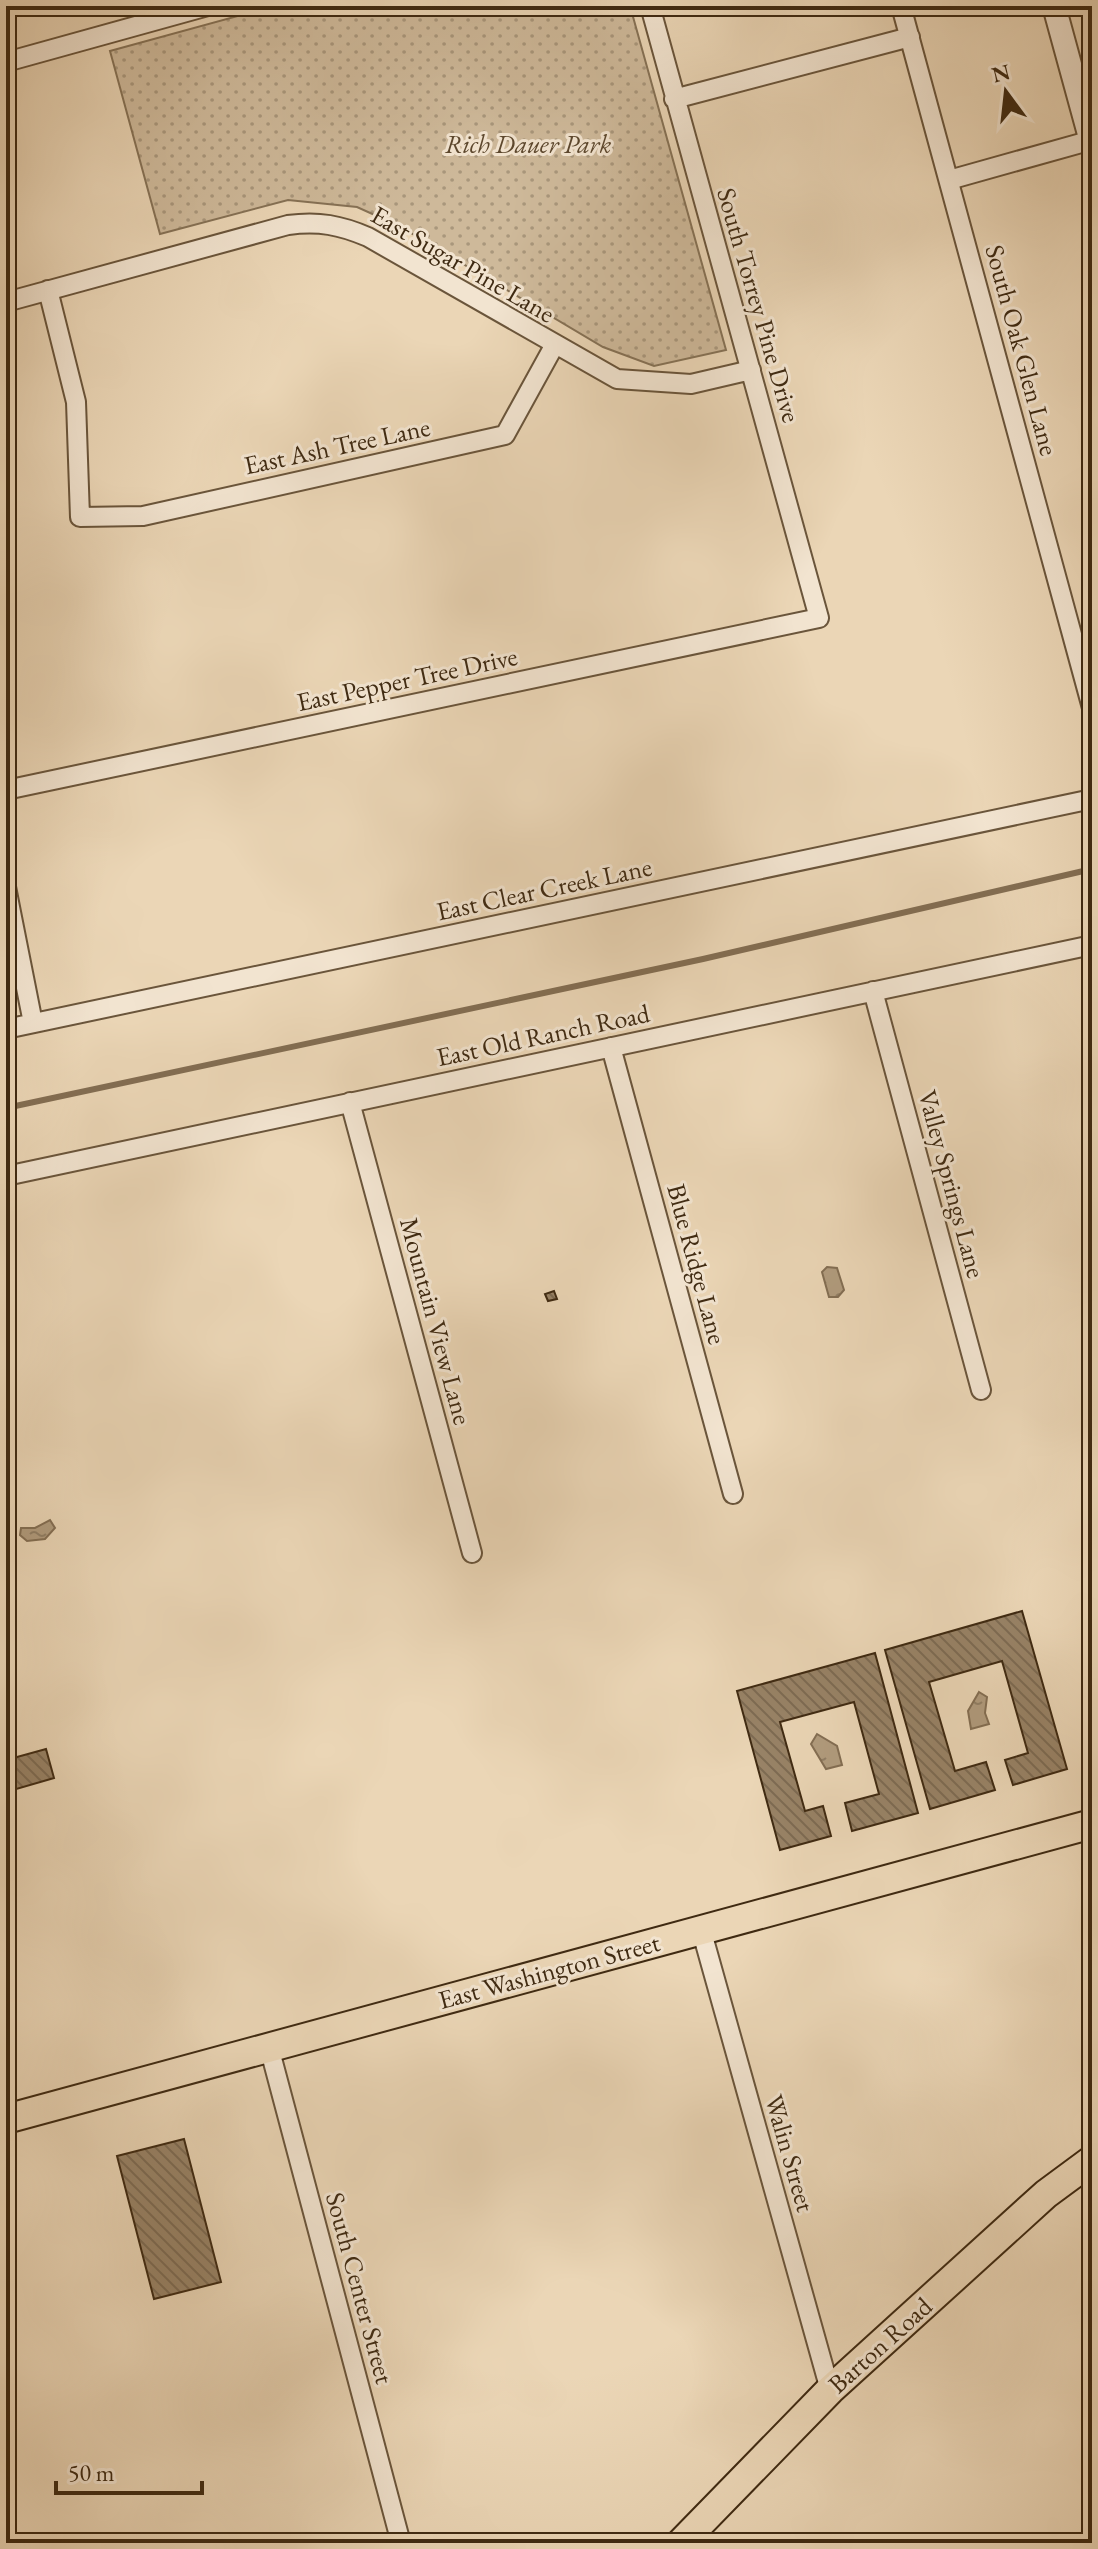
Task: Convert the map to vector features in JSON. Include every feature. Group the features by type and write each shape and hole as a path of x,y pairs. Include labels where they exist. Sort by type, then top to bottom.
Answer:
{"main road":[{"name":"East Washington Street","path":"6,2119 1092,1824"},
{"name":"Barton Road","path":"681,2543 830,2390 1046,2194 1092,2160"}],"street":[{"path":"6,62 208,6"},
{"name":"South Torrey Pine Drive","path":"650,6 819,618"},
{"name":"South Oak Glen Lane","path":"901,6 1092,708"},
{"path":"949,180 1092,142 1054,6"},
{"path":"674,99 910,37"},
{"name":"East Sugar Pine Lane","path":"6,302 288,225 313,222 339,225 368,237 554,346 617,379 691,384 751,370"},
{"name":"East Ash Tree Lane","path":"48,290 76,402 80,517 143,516 505,435 554,346"},
{"name":"East Pepper Tree Drive","path":"6,790 819,618"},
{"name":"East Clear Creek Lane","path":"6,1029 1092,799"},
{"path":"6,887 33,1023"},
{"name":"East Old Ranch Road","path":"6,1176 1092,945"},
{"name":"Valley Springs Lane","path":"873,991 981,1390"},
{"name":"Blue Ridge Lane","path":"611,1047 733,1494"},
{"name":"Mountain View Lane","path":"350,1102 472,1553"},
{"name":"Walin Street","path":"701,1929 830,2390"},
{"name":"South Center Street","path":"269,2047 401,2543"}],"green space":[{"name":"Rich Dauer Park","path":"274,6 630,6 726,350 654,366 603,347 399,226 357,207 288,200 160,234 110,51"}],"water":[{"path":"827,1267 837,1268 844,1290 838,1297 829,1297 822,1272"},
{"path":"50,1520 55,1528 45,1539 27,1541 20,1535 21,1528 35,1528"},
{"path":"979,1692 987,1697 985,1713 989,1724 971,1729 968,1711"},
{"path":"817,1734 837,1746 842,1765 826,1769 811,1744"}],"building":[{"path":"554,1291 557,1299 548,1301 545,1294"},
{"path":"1022,1611 1067,1769 1013,1785 1005,1760 1028,1753 1002,1661 929,1682 955,1771 986,1762 995,1790 930,1809 885,1650"},
{"path":"875,1653 918,1813 852,1831 845,1803 879,1794 854,1702 780,1722 805,1811 823,1806 831,1836 780,1850 737,1691"},
{"path":"46,1749 54,1778 6,1792 6,1760"},
{"path":"184,2139 221,2282 154,2299 117,2156"}],"waterway":[{"path":"6,1108 703,959 1092,869"}]}
